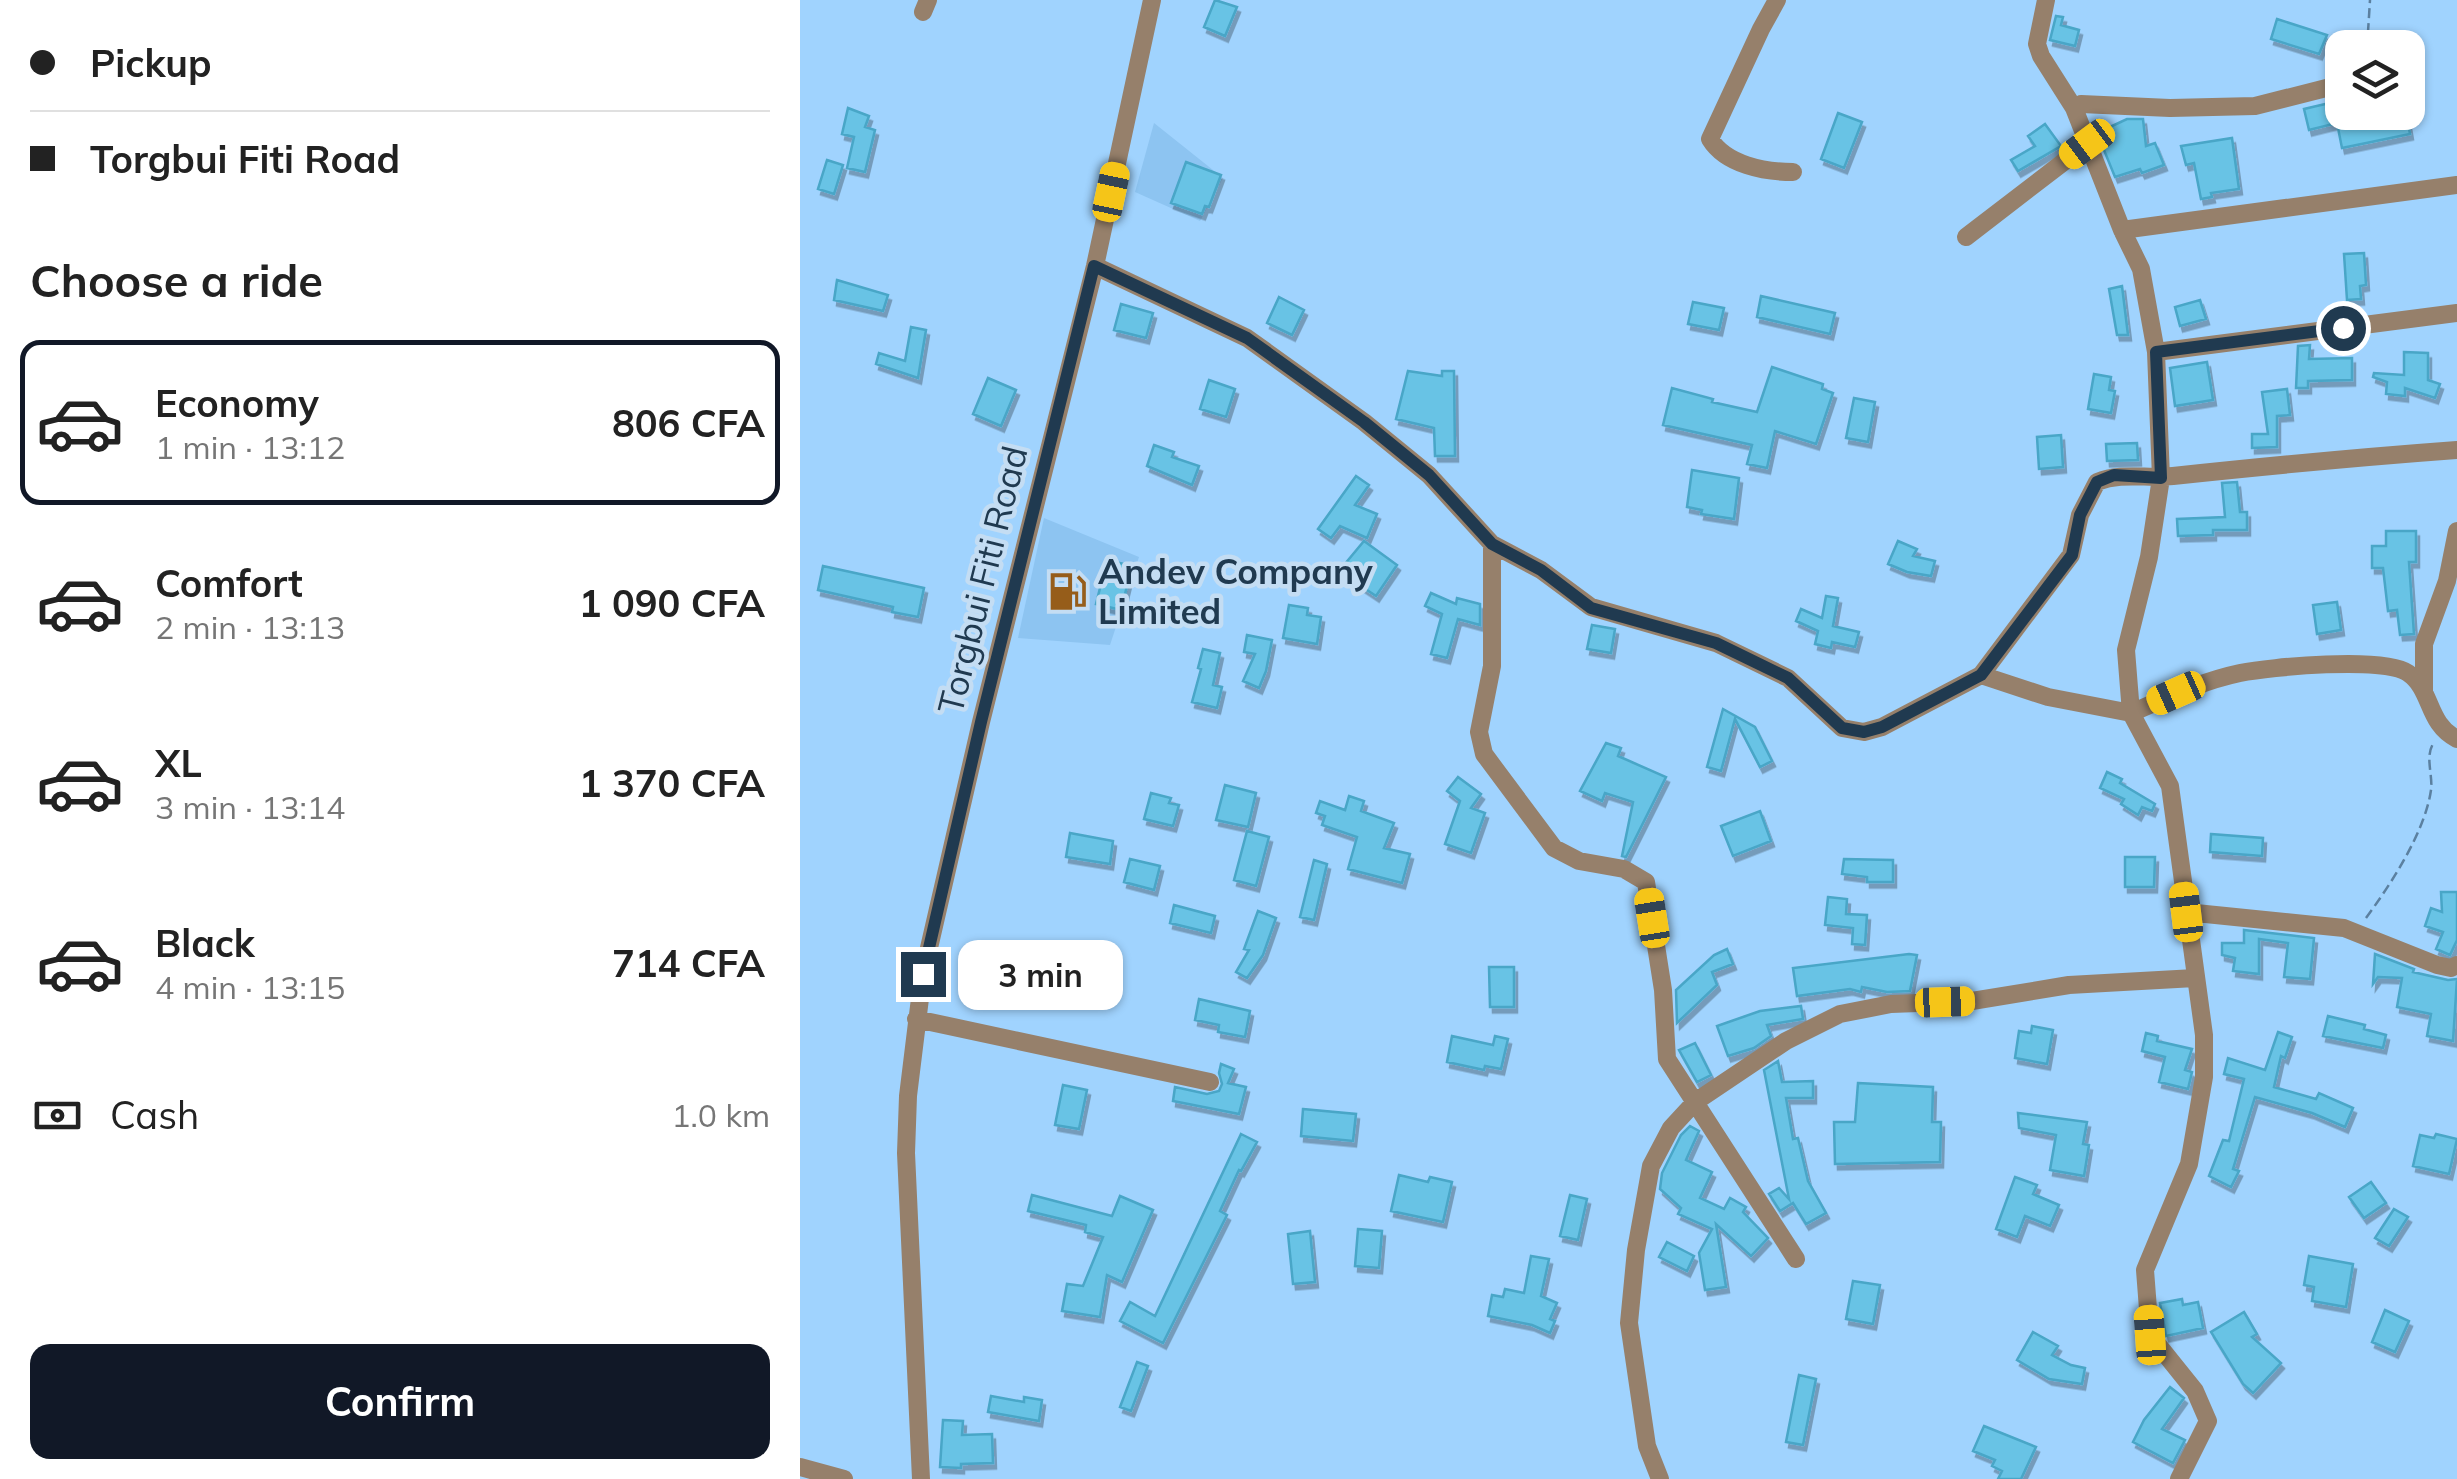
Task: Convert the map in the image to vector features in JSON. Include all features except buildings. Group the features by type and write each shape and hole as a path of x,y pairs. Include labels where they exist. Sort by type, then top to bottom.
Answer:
{"street":[{"name":"Torgbui Fiti Road","path":"921,1479 906,1153 923,974 1094,266 1152,0"},
{"path":"1778,0 1710,139 1716,149 1763,172 1793,172"},
{"path":"2046,0 2038,44 2041,56 2074,108 2141,269 2156,352 2161,478 2149,557 2126,650 2131,713 2170,786 2204,1035 2204,1077 2190,1164 2146,1270 2150,1335 2195,1391 2208,1422 2179,1479"},
{"path":"2074,108 2081,104 2255,106 2325,88"},
{"path":"1966,238 2087,144"},
{"path":"2122,230 2457,185"},
{"path":"1094,266 1247,338 1364,422 1429,475 1492,544 1541,570 1591,608 1716,643 1788,678 1842,728 1864,732 1882,727 1981,675 2072,555 2080,515 2097,482 2114,475 2161,478 2317,459 2457,450"},
{"path":"2156,352 2457,313"},
{"path":"2424,692 2424,644 2447,581 2457,531"},
{"path":"1492,544 1492,666 1479,732 1484,754 1554,848 1579,861 1624,869 1646,882 1662,990 1667,1059 1796,1259"},
{"path":"1981,675 2048,698 2131,713 2176,693 2240,673 2373,663 2408,672 2449,735"},
{"path":"2186,912 2356,931 2438,965 2457,965"},
{"path":"1660,1479 1647,1446 1630,1324 1634,1268 1652,1166 1671,1128 1695,1102 1786,1041 1840,1014 1892,1004 1972,1001 2070,985 2195,978"},
{"path":"916,1019 1210,1082"},
{"path":"800,1466 844,1479"}],"path":[{"path":"2368,30 2370,0"},
{"path":"2356,931 2414,840 2431,792 2429,750 2449,735"}],"shaded area":[{"path":"1154,123 1223,178 1200,221 1135,192"},
{"path":"1044,518 1139,557 1110,645 1018,638"}],"place":[{"name":"Andev Company Limited","path":"1068,592"}],"route":[{"path":"923,974 1094,266 1247,338 1364,422 1429,475 1492,544 1541,570 1591,608 1716,643 1788,678 1842,728 1864,732 1882,727 1981,675 2072,555 2080,515 2097,482 2114,475 2161,478 2156,352 2343,328"}]}
